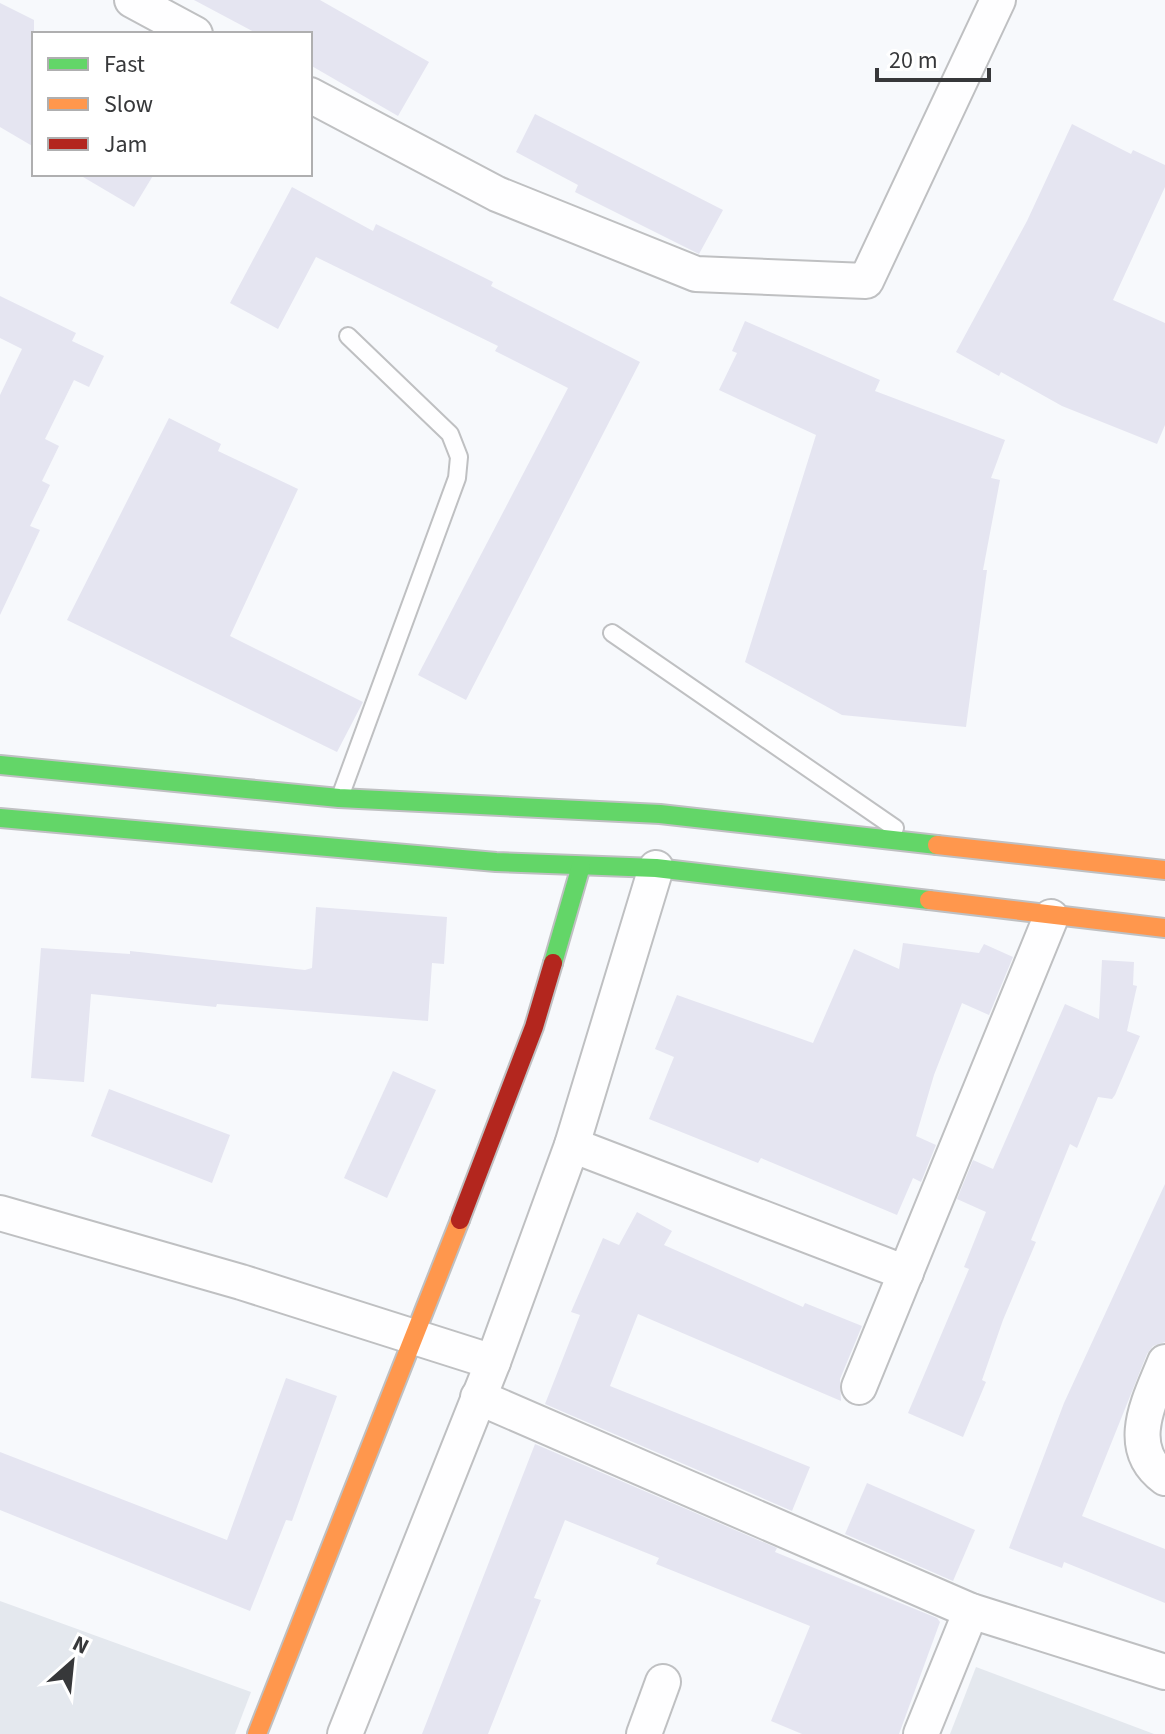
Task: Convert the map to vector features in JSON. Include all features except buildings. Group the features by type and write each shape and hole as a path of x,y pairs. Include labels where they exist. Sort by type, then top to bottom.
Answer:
{"main road":[{"path":"0,765 339,798 660,814 1165,870"},
{"path":"0,818 581,866 656,868 1051,917 1165,928"},
{"path":"257,1734 416,1337 534,1027 581,866"}],"street":[{"path":"132,0 191,32"},
{"path":"312,96 497,194 696,274 866,281 998,0"},
{"path":"345,1734 493,1362 572,1145 656,868"},
{"path":"859,1387 1051,917"},
{"path":"572,1145 906,1273"},
{"path":"0,1213 241,1282 493,1362"},
{"path":"1165,1362 1143,1416 1141,1441 1153,1469 1165,1478"},
{"path":"478,1397 971,1611 1165,1672"},
{"path":"921,1734 971,1611"},
{"path":"644,1734 663,1682"}],"lane":[{"path":"339,798 457,478 459,457 450,434 348,336"},
{"path":"612,633 916,842"}],"shaded area":[{"path":"0,1601 251,1692 235,1734 0,1734"},
{"path":"976,1667 1154,1734 950,1734"}],"traffic: fast":[{"path":"0,765 339,798 660,814 937,845"},
{"path":"0,818 496,862 656,868 929,900"},
{"path":"553,963 581,866"}],"traffic: slow":[{"path":"937,845 1165,870"},
{"path":"929,900 1165,928"},
{"path":"257,1734 460,1220"}],"traffic: jam":[{"path":"460,1220 534,1027 553,963"}]}
